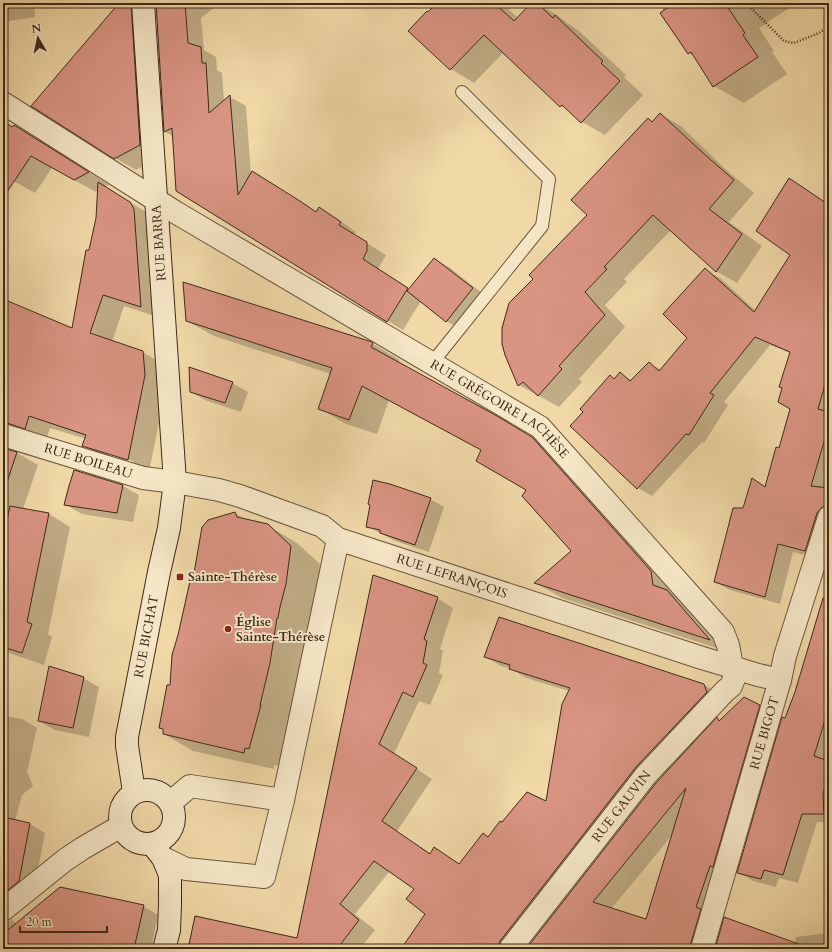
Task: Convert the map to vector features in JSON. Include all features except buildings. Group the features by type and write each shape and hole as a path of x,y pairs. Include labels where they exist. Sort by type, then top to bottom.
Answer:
{"street":[{"name":"RUE BARRA","path":"143,3 175,482"},
{"name":"RUE GRÉGOIRE LACHÈSE","path":"3,103 175,212 540,427 723,632 735,668"},
{"name":"RUE BOILEAU","path":"3,435 143,478 175,482"},
{"name":"RUE LEFRANÇOIS","path":"175,482 219,490 240,496 322,526 338,539 735,668"},
{"name":"RUE BICHAT","path":"134,792 127,737 169,528 175,482"},
{"name":"RUE BIGOT","path":"702,949 780,680 785,656 829,518"},
{"path":"164,949 169,930 170,875 157,851 160,841 167,836 172,828 174,810 164,796 157,791 149,789 134,792 125,800 121,808 119,817 121,826 130,838 157,851 186,869 264,877 283,800 338,539"},
{"path":"735,668 780,680"},
{"name":"RUE GAUVIN","path":"510,949 646,775 731,686 735,668"},
{"path":"170,803 190,786 283,800"},
{"path":"3,910 65,860 121,826"}],"lane":[{"path":"432,363 542,226 549,180 462,92"}],"path":[{"path":"749,6 784,41 794,43 819,33 829,26"}],"place":[{"name":"Sainte-Thérèse","path":"180,577"},
{"name":"Église Sainte-Thérèse","path":"228,629"}]}
